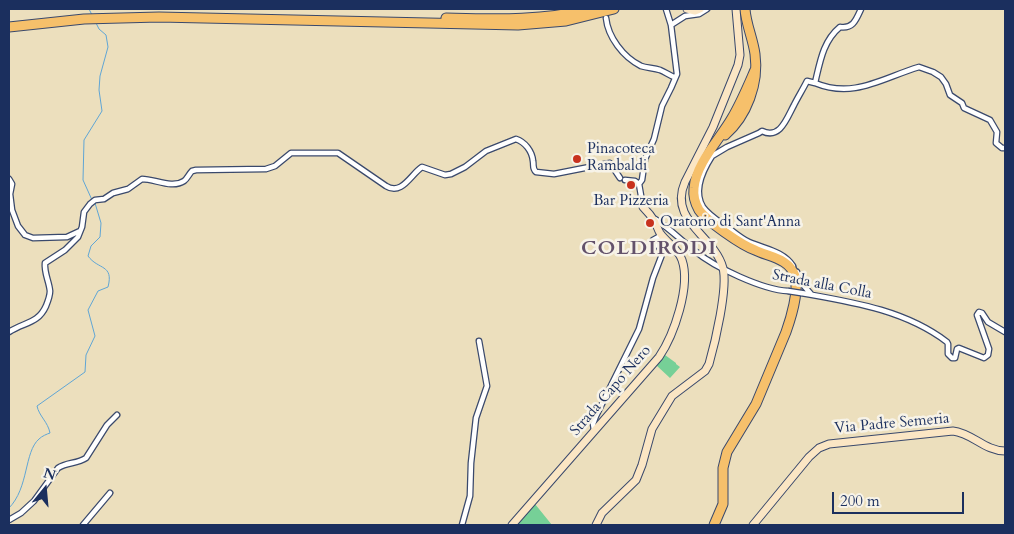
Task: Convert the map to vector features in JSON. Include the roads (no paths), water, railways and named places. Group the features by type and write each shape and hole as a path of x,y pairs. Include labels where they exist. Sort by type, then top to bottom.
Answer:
{"highway":[{"path":"9,20 110,12 502,18 539,17 588,9"},
{"path":"9,27 111,18 216,18 518,25 566,21 614,9"},
{"path":"714,525 723,504 723,468 727,452 756,404 790,321 796,286 792,270 785,262 742,244 703,214 696,204 695,182 706,158 715,143 738,122 754,89 755,55 744,9"}],"main road":[{"path":"687,9 695,11 700,9"},
{"path":"596,525 602,513 636,480 652,429 672,396 682,387 700,376 710,364 724,285 723,267 718,256 689,222 681,205 681,192 728,93 738,65 740,55 736,9"},
{"name":"Strada Capo Nero","path":"512,525 659,357 671,334 685,287 685,272 682,259 675,248 662,235 651,216 643,207"},
{"name":"Via Padre Semeria","path":"753,525 809,457 818,448 829,444 953,431 966,434 991,449 1005,451"}],"street":[{"path":"643,207 639,184 642,180 645,159 654,139 662,106 677,70 671,24 666,9"},
{"path":"671,24 685,16 699,14 706,9"},
{"path":"815,82 821,54 832,35 840,28 852,26 861,9"},
{"path":"606,18 609,33 618,47 641,65 662,71 674,77"},
{"path":"811,294 788,259 748,242 710,214 703,207 699,197 704,169 711,156 762,131 768,134 777,131 786,121 808,81 847,90 863,87 919,67 925,69 941,77 950,95 962,103 964,108 990,120 997,132 996,143 1005,148"},
{"path":"9,332 18,326 31,323 43,312 50,294 45,263 65,250 78,237 81,231 84,212 88,205 95,200 101,200 113,193 128,189 142,179 164,183 180,182 184,181 192,171 196,170 266,169 275,166 291,153 338,153 390,189 404,185 422,167 445,175 451,174 465,167 486,151 516,139 523,143 532,154 533,169 536,172 554,174 609,163 623,179 635,181 639,184"},
{"path":"696,160 702,154"},
{"path":"9,179 12,185 10,199 14,219 25,235 33,238 68,237 81,231"},
{"name":"Strada alla Colla","path":"651,216 694,250 757,284 778,291 811,294 870,306 920,324 947,342 948,354 952,358 954,358 959,348 984,358 988,355 989,349 977,315 979,312 982,312 988,322 1005,332"},
{"path":"594,430 593,424 596,416 639,329 652,278 663,252 653,240 662,235"},
{"path":"462,525 464,512 470,496 471,463 476,418 487,386 479,341"},
{"path":"9,520 21,513 34,501 58,468 64,464 81,462 86,458 107,425 117,415"},
{"path":"83,525 110,493"}],"waterway":[{"path":"89,9 92,15"},
{"path":"92,200 83,180 84,140 102,111 99,90 100,76 108,47 106,35 99,29 96,23"},
{"path":"9,508 20,491 34,445 40,438 50,433 37,406 85,372 86,355 95,336 88,310 98,291 108,287 109,280 107,271 88,256 91,246 100,237 101,223 95,203"}],"place":[{"name":"Pinacoteca Rambaldi","path":"577,159"},
{"name":"Bar Pizzeria","path":"631,185"},
{"name":"Oratorio di Sant'Anna","path":"650,223"}],"district":[{"name":"COLDIRODI","path":"649,249"}]}
